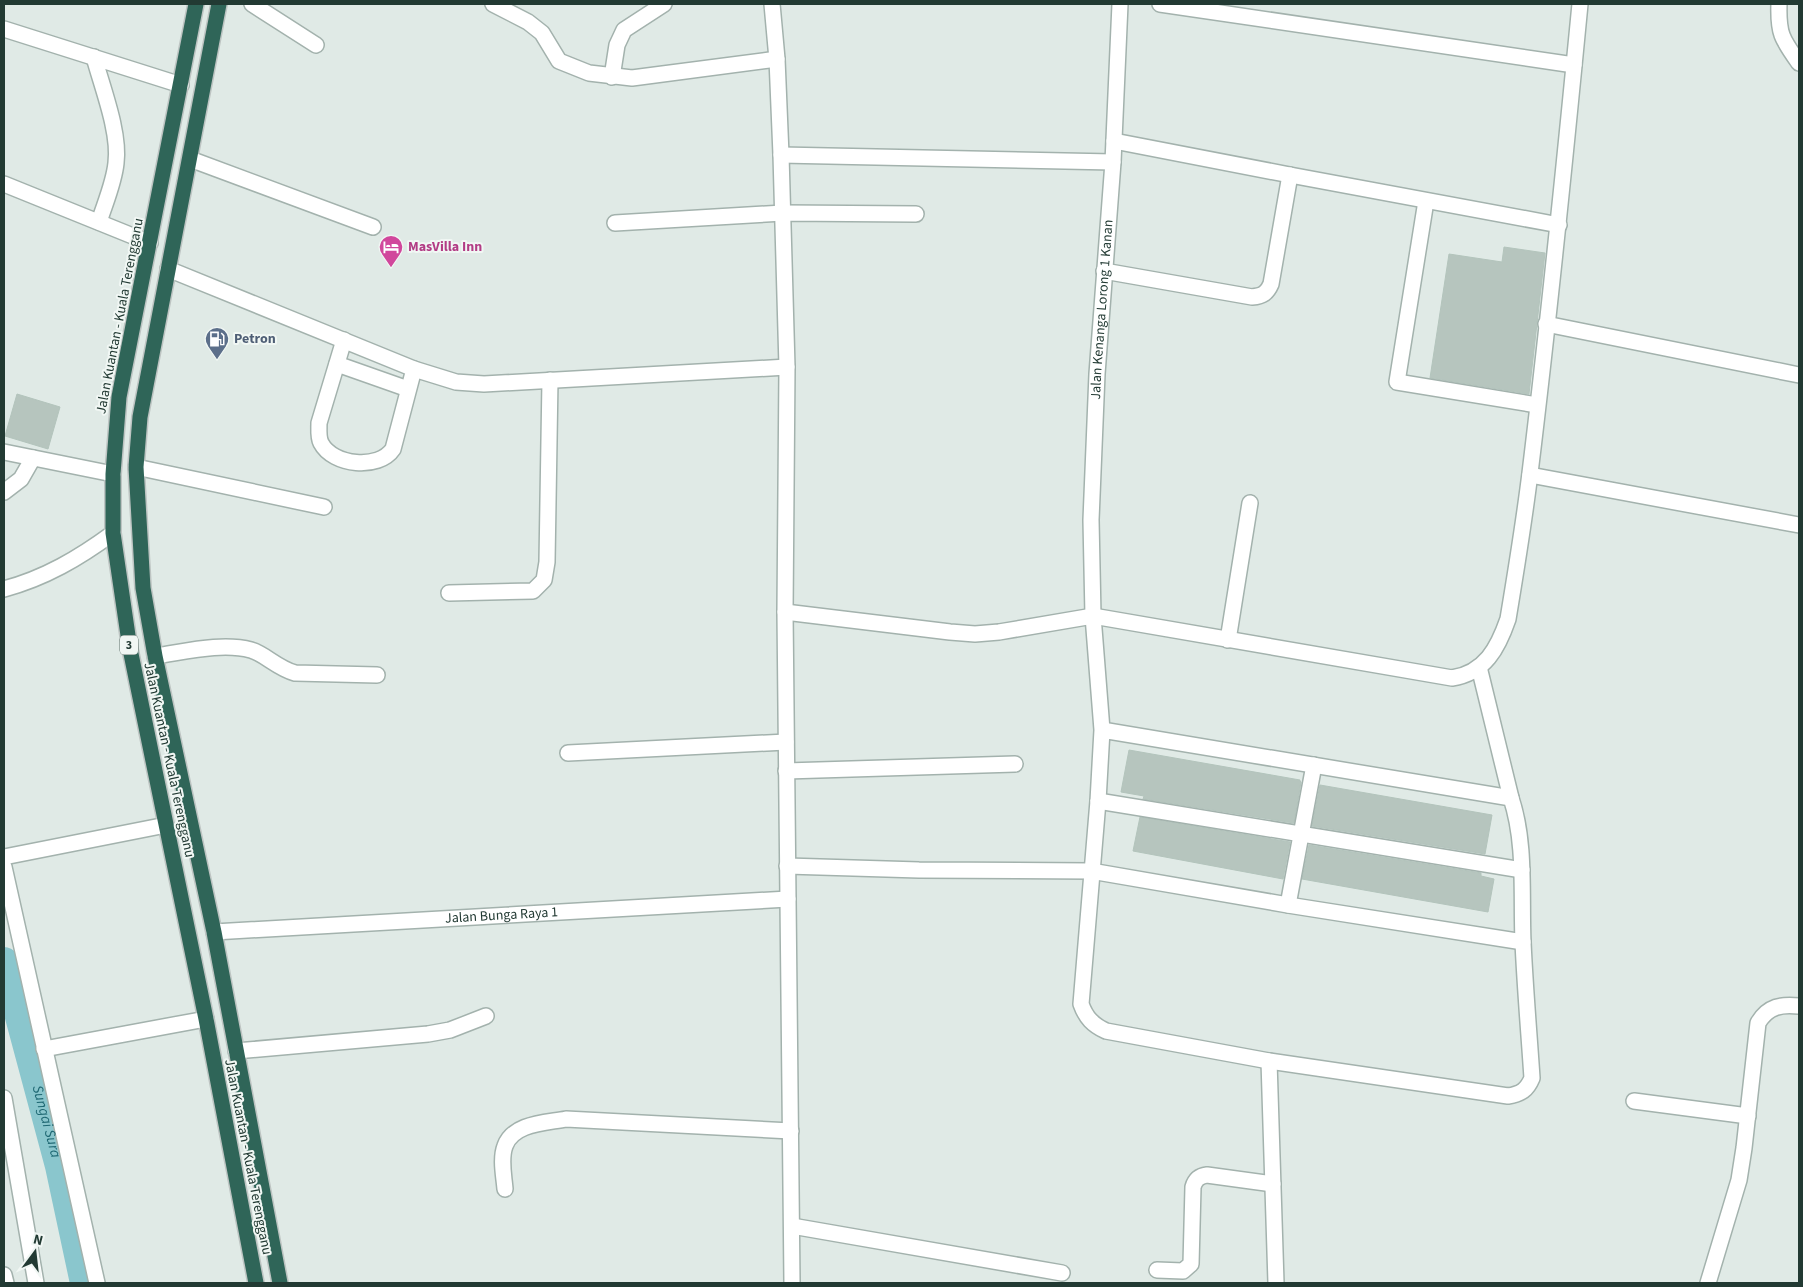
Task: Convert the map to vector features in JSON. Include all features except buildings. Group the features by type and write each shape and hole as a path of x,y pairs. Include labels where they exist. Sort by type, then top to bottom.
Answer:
{"highway":[{"name":"Jalan Kuantan - Kuala Terengganu","path":"196,4 119,397 113,474 113,534 130,650 206,1019 256,1283"},
{"name":"Jalan Kuantan - Kuala Terengganu","path":"219,4 140,417 136,468 143,588 155,656 214,932 280,1283"}],"street":[{"path":"252,4 316,45"},
{"path":"493,4 528,22 542,34 559,61 588,73 632,78 776,59"},
{"path":"612,77 617,45 624,30 664,4"},
{"path":"772,4 781,155 787,367 785,612 792,1283"},
{"name":"Jalan Kenanga Lorong 1 Kanan","path":"1120,4 1113,162 1097,374 1091,520 1093,616 1102,730 1081,1004 1090,1020 1096,1026 1106,1031 1269,1061 1508,1096 1522,1093 1528,1089 1532,1078 1523,942 1522,870 1518,829 1479,667"},
{"path":"1160,4 1574,65"},
{"path":"785,612 975,634 999,632 1093,616 1452,678 1465,676 1479,667 1492,654 1501,639 1508,619 1530,475 1546,324 1559,225 1580,4"},
{"path":"1779,4 1778,23 1780,34 1799,63"},
{"path":"4,29 181,85"},
{"path":"94,57 115,133 117,149 116,163 99,222"},
{"path":"1114,141 1559,225"},
{"path":"781,155 1113,162"},
{"path":"190,159 372,227"},
{"path":"1104,271 1252,297 1261,296 1268,291 1271,284 1290,175"},
{"path":"4,184 150,243"},
{"path":"1426,201 1397,382 1537,406"},
{"path":"614,223 783,213 916,214"},
{"path":"168,269 414,369 456,382 484,384 787,367"},
{"path":"1546,324 1799,375"},
{"path":"344,340 319,423 321,443 336,457 360,463 374,462 389,455 393,449 414,369"},
{"path":"337,364 408,389"},
{"path":"449,592 533,590 544,580 547,562 550,380"},
{"path":"4,452 113,474"},
{"path":"4,492 21,479 33,458"},
{"path":"136,468 324,507"},
{"path":"1530,475 1799,524"},
{"path":"1228,640 1250,503"},
{"path":"4,589 43,576 68,564 113,534"},
{"path":"155,656 226,646 252,650 283,670 295,673 377,675"},
{"path":"1102,730 1511,798"},
{"path":"568,754 786,742"},
{"path":"786,770 1015,764"},
{"path":"1288,905 1314,765"},
{"path":"1098,801 1522,870"},
{"path":"4,857 166,825"},
{"path":"788,866 919,870 1091,871 1288,905 1523,942"},
{"path":"4,867 97,1283"},
{"name":"Jalan Bunga Raya 1","path":"214,932 788,899"},
{"path":"1708,1283 1739,1180 1758,1023 1768,1010 1787,1004 1799,1006"},
{"path":"236,1051 428,1034 450,1030 486,1016"},
{"path":"44,1049 206,1019"},
{"path":"1269,1061 1276,1283"},
{"path":"4,1098 36,1283"},
{"path":"1634,1101 1748,1116"},
{"path":"505,1189 503,1155 509,1138 518,1130 538,1124 566,1119 791,1131"},
{"path":"1157,1270 1183,1271 1191,1264 1193,1187 1197,1178 1207,1175 1273,1184"},
{"path":"792,1226 1062,1273"},
{"path":"4,1275 6,1283"}],"waterway":[{"name":"Sungai Sura","path":"4,961 59,1166 84,1283"}],"place":[{"name":"MasVilla Inn","path":"391,268"},
{"name":"Petron","path":"217,360"}]}
